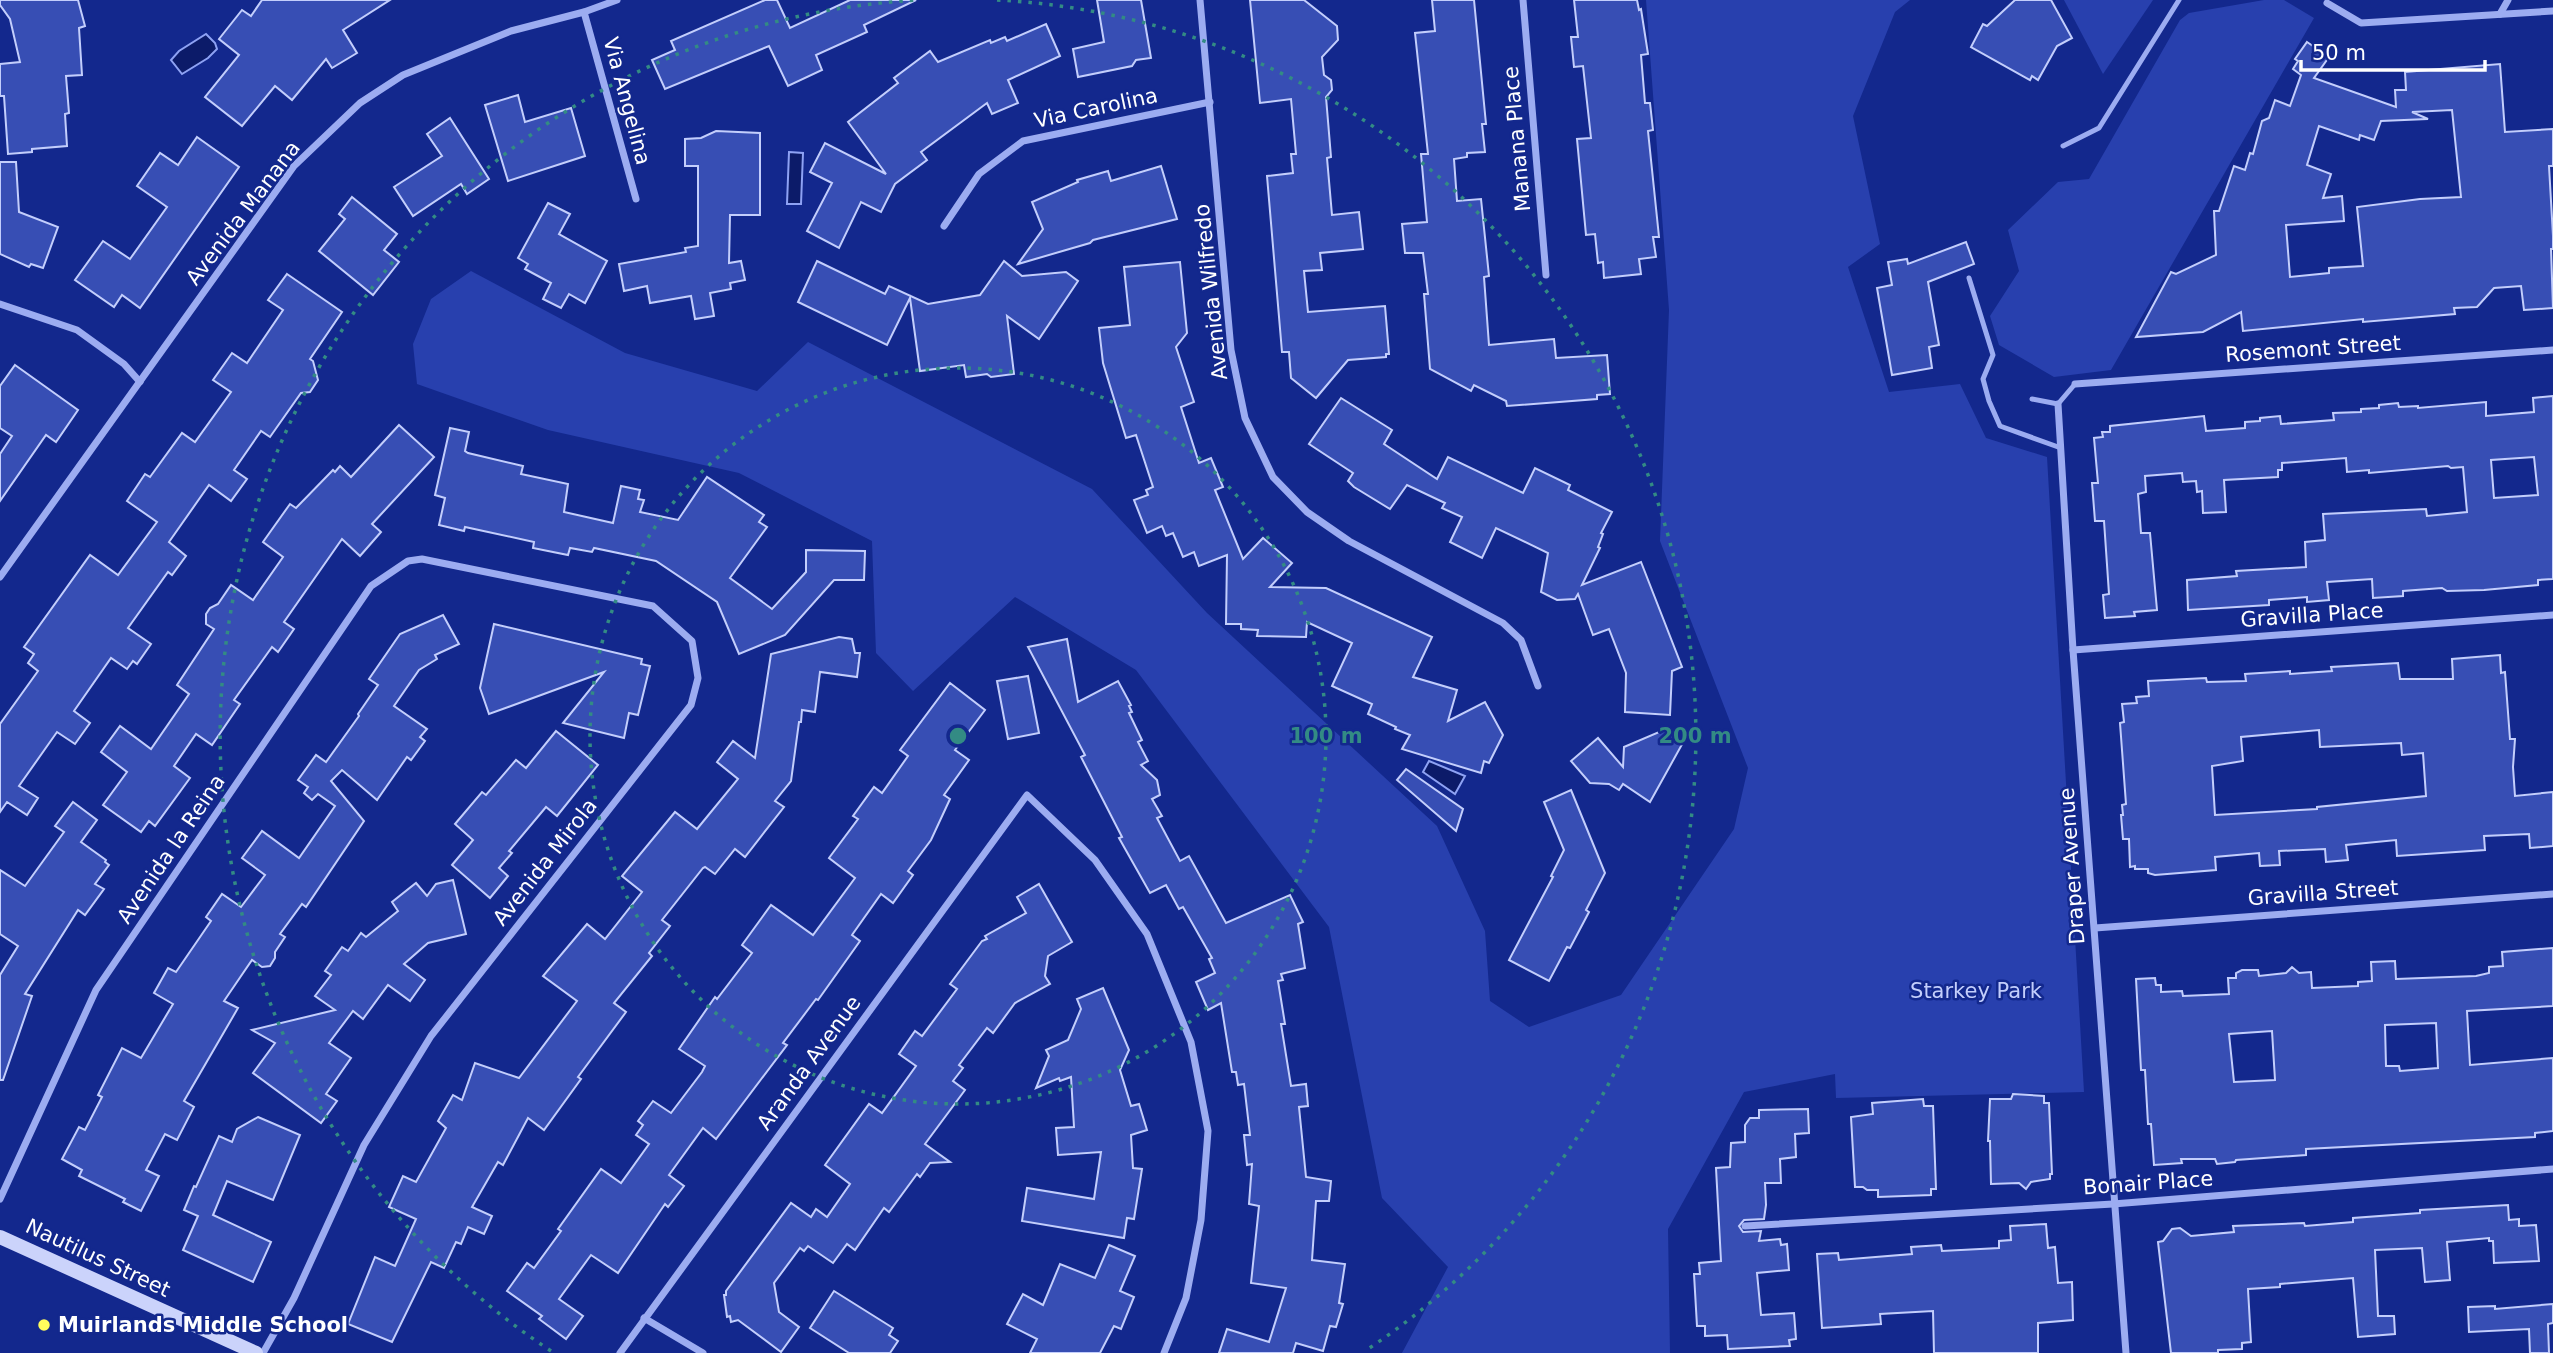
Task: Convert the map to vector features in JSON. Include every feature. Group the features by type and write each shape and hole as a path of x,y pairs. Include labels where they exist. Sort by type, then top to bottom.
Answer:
{"main road":[{"name":"Nautilus Street","path":"0,1237 256,1353"}],"street":[{"name":"Avenida Manana","path":"0,578 294,166 360,103 403,75 511,31 584,12 617,0"},
{"name":"Avenida Wilfredo","path":"1200,0 1231,350 1245,418 1273,477 1307,512 1349,541 1503,623 1521,640 1538,686"},
{"name":"Manana Place","path":"1523,0 1546,275"},
{"path":"2500,14 2508,0"},
{"path":"2324,1 2361,23 2553,11"},
{"name":"Via Angelina","path":"584,12 636,199"},
{"name":"Via Carolina","path":"944,226 979,174 1023,141 1210,102"},
{"path":"0,304 78,330 124,364 140,383"},
{"name":"Rosemont Street","path":"2075,384 2553,350"},
{"name":"Draper Avenue","path":"2058,404 2113,1204 2126,1353"},
{"name":"Avenida la Reina","path":"0,1199 96,990 371,586 408,561 422,559"},
{"name":"Avenida Mirola","path":"262,1353 294,1298 364,1145 431,1036 691,705 698,678 692,640 653,606 422,559"},
{"name":"Gravilla Place","path":"2074,650 2553,615"},
{"name":"Aranda Avenue","path":"620,1353 1027,795 1095,860 1147,934 1191,1042 1208,1131 1201,1220 1186,1298 1164,1353"},
{"name":"Gravilla Street","path":"2095,928 2553,894"},
{"name":"Bonair Place","path":"1745,1226 2113,1204 2553,1169"},
{"path":"644,1318 703,1353"}],"lane":[{"path":"2063,146 2099,128 2179,0"},
{"path":"1969,278 1993,355 1983,379 2000,426 2061,448"},
{"path":"2032,400 2058,404 2075,384"}],"green space":[{"name":"Starkey Park","path":"1646,0 1910,0 1895,12 1853,116 1880,244 1848,267 1889,392 1960,384 1986,438 2047,457 2084,1092 1836,1098 1835,1074 1744,1092 1668,1229 1670,1353 1402,1353 1448,1267 1382,1198 1329,927 1136,670 1015,597 913,691 876,653 872,541 739,473 548,430 417,384 413,344 431,299 471,271 625,353 757,391 808,342 1092,489 1207,613 1437,826 1485,931 1490,1001 1529,1027 1621,995 1734,829 1748,768 1660,541 1669,310"},
{"path":"2064,0 2153,0 2103,74"},
{"path":"2264,0 2284,0 2314,18 2111,370 2054,377 1999,345 1990,316 2019,271 2008,230 2058,182 2089,179 2180,20 2189,13"}],"shaded area":[{"path":"206,34 217,49 182,74 171,60 179,51"},
{"path":"789,152 803,153 801,204 787,204"},
{"path":"1429,761 1465,776 1455,794 1423,772"}],"building":[{"path":"0,0 78,0 85,26 79,28 82,75 66,76 69,113 65,114 67,146 8,154 4,96 0,96 0,64 20,62 10,19 0,5"},
{"path":"262,0 390,0 343,30 357,53 332,68 326,59 292,100 275,86 242,126 205,97 239,55 219,39 242,10 251,16"},
{"path":"765,0 777,0 790,28 850,0 916,0 864,25 867,32 816,55 822,70 788,86 769,46 665,89 652,60 675,50 671,41"},
{"path":"1097,0 1141,0 1151,58 1136,60 1132,66 1078,77 1073,49 1104,42"},
{"path":"1250,0 1304,0 1337,26 1338,40 1322,57 1324,75 1331,80 1332,90 1326,97 1332,215 1359,212 1363,249 1320,253 1322,270 1304,271 1308,312 1385,306 1389,354 1386,354 1386,357 1348,360 1316,398 1291,378 1289,352 1282,352 1267,176 1293,173 1291,154 1296,154 1291,99 1260,103"},
{"path":"1432,0 1474,0 1486,124 1482,124 1485,152 1467,153 1467,157 1454,159 1457,201 1481,199 1489,276 1484,277 1489,345 1554,339 1556,358 1607,355 1610,394 1597,395 1597,399 1507,406 1506,401 1474,385 1471,391 1430,369 1424,294 1428,294 1423,253 1405,253 1402,224 1427,222 1421,154 1428,154 1415,33 1435,31"},
{"path":"1574,0 1637,0 1639,10 1641,9 1648,54 1641,55 1645,103 1650,103 1653,130 1648,131 1659,237 1653,237 1656,257 1639,259 1641,274 1604,278 1603,262 1598,263 1595,234 1586,235 1577,139 1591,138 1583,66 1574,67 1571,37 1578,37"},
{"path":"2015,0 2051,0 2072,38 2057,46 2038,80 2032,76 2030,80 1971,47 1983,24 1987,26"},
{"path":"1046,24 1060,56 1008,80 1018,103 992,114 987,103 921,152 927,160 895,184 881,212 861,202 839,248 807,231 832,183 810,172 825,143 886,174 848,122 898,83 894,78 930,51 938,62 990,40 991,43 1005,37 1007,41"},
{"path":"2307,42 2329,57 2314,78 2396,107 2395,90 2406,90 2405,72 2500,64 2505,132 2553,129 2553,166 2549,166 2553,308 2524,310 2521,286 2494,288 2477,307 2454,308 2455,314 2363,322 2363,319 2243,331 2241,312 2203,332 2136,337 2171,272 2176,274 2216,255 2214,211 2219,211 2234,166 2245,170 2250,153 2253,154 2262,121 2269,118 2275,100 2290,106 2301,75 2293,69 2298,61 2295,59","holes":["2452,110 2461,197 2357,207 2363,266 2329,268 2329,273 2290,277 2286,225 2344,221 2342,196 2323,198 2331,174 2307,165 2319,126 2359,140 2360,135 2374,140 2381,121 2428,119 2412,112"]},
{"path":"518,95 525,122 571,108 585,156 508,181 485,105"},
{"path":"450,118 489,179 467,194 461,184 413,216 394,187 442,156 427,134"},
{"path":"716,131 760,133 760,215 730,215 729,263 741,261 745,280 730,283 731,289 710,293 714,316 695,319 691,296 650,303 647,286 624,291 619,264 686,252 685,248 698,246 698,166 685,166 685,139 701,138"},
{"path":"197,137 239,167 140,308 122,295 114,307 75,280 103,241 130,259 167,207 137,186 160,153 178,165"},
{"path":"0,162 16,162 19,212 58,227 43,268 31,264 29,267 0,254"},
{"path":"1161,166 1177,219 1093,240 1018,264 1043,229 1032,202 1078,182 1077,180 1108,171 1111,181"},
{"path":"352,197 397,234 384,250 399,262 373,295 319,251 345,219 339,214"},
{"path":"548,203 570,214 559,234 607,261 585,303 569,294 561,308 543,299 551,283 525,269 528,264 518,258"},
{"path":"1966,242 1974,264 1928,282 1939,345 1929,347 1932,368 1892,375 1877,288 1892,285 1888,262 1907,259 1908,264"},
{"path":"817,261 885,294 889,286 928,304 980,295 1004,261 1022,276 1066,272 1078,281 1039,339 1007,316 1014,374 966,377 964,365 920,371 910,298 887,345 798,302"},
{"path":"1180,262 1187,333 1176,347 1194,402 1181,407 1199,463 1211,458 1223,487 1215,490 1243,559 1263,538 1292,563 1270,587 1326,588 1432,637 1413,677 1457,690 1448,721 1485,702 1503,735 1489,763 1484,761 1481,773 1402,749 1410,735 1368,714 1372,704 1332,686 1352,643 1307,622 1306,637 1257,636 1258,630 1241,629 1241,624 1226,624 1227,555 1199,566 1194,552 1183,557 1173,533 1166,536 1162,526 1147,533 1134,500 1148,495 1146,490 1153,487 1136,435 1126,438 1103,363 1099,328 1130,325 1124,267"},
{"path":"287,274 342,312 310,359 318,380 310,392 301,393 270,437 261,431 234,470 247,479 231,501 209,485 169,542 186,556 172,575 168,572 128,628 151,644 137,664 133,661 127,669 111,658 74,711 90,723 75,744 57,732 19,786 38,798 27,815 7,802 0,812 0,724 38,671 28,663 34,654 24,647 90,555 118,575 157,522 127,501 145,474 150,477 182,433 195,442 231,392 213,380 232,353 247,363 283,310 268,300"},
{"path":"15,365 78,410 56,442 46,435 0,501 0,454 12,436 0,428 0,386"},
{"path":"2553,396 2553,579 2538,580 2538,585 2484,590 2447,591 2442,588 2403,591 2403,596 2373,598 2372,579 2327,582 2329,600 2307,602 2307,597 2269,600 2269,605 2188,610 2187,580 2237,576 2236,571 2306,567 2305,542 2325,540 2323,514 2426,509 2427,516 2467,512 2463,467 2369,473 2369,470 2347,472 2346,458 2282,463 2278,477 2224,480 2226,512 2203,513 2202,491 2197,492 2196,481 2183,482 2182,473 2145,476 2146,492 2138,494 2141,533 2150,533 2157,610 2134,612 2135,616 2105,618 2103,595 2109,594 2104,521 2095,521 2092,483 2098,483 2094,438 2103,437 2102,432 2110,432 2110,426 2204,416 2206,431 2245,428 2245,422 2260,421 2260,418 2280,416 2281,424 2334,420 2333,413 2361,412 2361,409 2398,403 2399,407 2418,408 2486,402 2486,416 2534,412 2533,398","holes":["2534,457 2538,495 2494,498 2491,460"]},
{"path":"1341,398 1392,430 1384,444 1437,479 1448,457 1523,493 1535,468 1570,485 1568,490 1612,512 1601,533 1600,548 1582,585 1641,562 1682,667 1672,671 1670,715 1625,712 1626,673 1609,629 1593,635 1578,594 1575,599 1557,600 1541,592 1548,553 1496,528 1482,558 1450,542 1462,517 1442,508 1445,503 1407,485 1390,509 1354,487 1348,481 1353,473 1309,444"},
{"path":"399,425 434,457 372,524 381,532 360,556 342,539 284,622 294,629 278,652 272,647 234,700 240,704 212,745 196,734 174,766 190,778 155,826 149,821 141,832 103,805 127,772 101,752 120,726 151,749 189,694 177,685 214,629 206,624 206,614 210,608 218,604 231,585 253,600 283,557 263,542 290,504 296,508 340,466 351,477"},
{"path":"450,428 469,432 465,451 468,453 523,466 521,474 568,484 564,512 613,523 621,486 640,490 638,499 644,500 640,512 678,520 707,477 764,515 759,522 767,527 730,578 772,609 806,572 806,550 865,551 864,580 834,580 785,635 739,654 717,602 656,561 594,548 592,552 570,548 568,555 533,548 534,542 465,527 464,531 439,525 445,498 435,495"},
{"path":"443,615 459,644 435,655 437,659 419,670 394,706 427,729 420,737 425,741 411,760 407,757 377,800 342,770 331,781 364,821 306,907 302,904 280,934 285,937 270,966 262,967 252,960 224,1001 238,1008 184,1101 194,1107 177,1140 165,1134 146,1170 159,1176 141,1211 123,1202 125,1199 79,1176 82,1170 62,1159 79,1127 85,1130 102,1097 98,1095 122,1048 141,1058 173,1004 154,993 168,968 176,972 211,921 206,917 222,894 241,907 265,875 242,858 262,831 299,858 335,806 318,794 312,800 304,793 308,787 298,780 316,755 326,762 359,716 378,685 369,679 400,634"},
{"path":"494,624 642,659 641,664 650,666 638,715 629,713 624,738 563,723 604,672 489,714 480,688"},
{"path":"839,637 852,639 855,653 860,653 857,677 820,672 815,712 802,710 791,781 775,801 784,807 745,857 735,849 715,874 703,868 662,920 670,926 649,953 652,956 614,1003 626,1012 578,1077 581,1079 544,1130 528,1118 503,1165 498,1162 472,1207 492,1216 484,1234 468,1227 461,1244 456,1242 444,1268 431,1262 392,1342 348,1324 375,1257 395,1266 416,1219 389,1207 403,1176 416,1182 446,1128 438,1121 453,1095 462,1100 475,1063 519,1078 577,1001 543,976 587,924 605,939 642,892 622,876 675,812 697,829 738,779 717,762 733,741 755,758 771,654"},
{"path":"1067,639 1078,702 1118,681 1131,705 1129,706 1132,712 1129,713 1142,740 1138,742 1148,761 1141,765 1157,780 1160,795 1152,799 1162,816 1157,818 1180,861 1189,856 1226,923 1290,895 1303,922 1298,924 1305,968 1281,974 1283,980 1278,981 1285,1024 1281,1024 1291,1086 1306,1084 1308,1106 1299,1107 1306,1177 1331,1181 1329,1201 1316,1201 1312,1260 1345,1264 1339,1303 1343,1304 1336,1327 1330,1326 1323,1351 1296,1343 1293,1353 1219,1353 1227,1329 1269,1342 1286,1288 1251,1283 1259,1206 1249,1204 1252,1164 1247,1165 1244,1135 1250,1135 1244,1084 1238,1085 1236,1072 1232,1072 1221,1003 1208,1010 1196,982 1215,973 1209,959 1212,958 1183,907 1179,909 1166,885 1150,893 1119,838 1122,837 1081,757 1085,755 1028,647"},
{"path":"2500,655 2501,673 2505,672 2510,739 2515,739 2515,796 2553,792 2553,846 2530,848 2529,834 2484,836 2485,850 2397,856 2396,840 2346,845 2348,860 2326,862 2325,849 2279,851 2280,865 2260,866 2259,853 2215,857 2216,870 2155,875 2148,873 2148,869 2130,867 2129,839 2123,839 2121,815 2122,805 2126,804 2120,723 2124,722 2122,704 2137,703 2136,697 2149,696 2148,681 2206,678 2207,682 2246,681 2245,674 2332,671 2331,667 2398,663 2400,679 2453,679 2452,659","holes":["2319,730 2320,747 2401,743 2402,755 2423,753 2426,796 2317,809 2215,815 2212,766 2243,761 2241,737"]},
{"path":"1028,676 1039,733 1008,739 997,681"},
{"path":"950,683 985,710 955,750 969,760 944,795 950,799 931,840 908,871 913,875 893,903 881,894 852,935 860,941 783,1043 787,1045 716,1139 703,1128 669,1175 684,1186 668,1207 665,1204 618,1273 591,1255 559,1299 583,1316 566,1339 539,1319 542,1316 507,1291 527,1263 534,1268 601,1169 621,1183 649,1144 636,1135 643,1125 638,1121 653,1101 671,1113 702,1072 705,1066 679,1049 715,997 717,999 752,953 742,945 771,905 813,935 855,878 829,858 858,819 853,816 874,787 882,793 908,756 900,750"},
{"path":"1666,729 1685,739 1650,802 1623,784 1619,790 1609,784 1590,783 1571,761 1598,738 1623,767 1624,747"},
{"path":"556,731 598,765 557,816 546,807 509,851 512,853 499,868 508,876 490,898 452,865 473,840 455,824 482,792 486,795 516,760 526,768"},
{"path":"1406,769 1463,809 1456,831 1397,780"},
{"path":"1571,790 1605,873 1586,910 1589,912 1549,981 1509,960 1553,877 1551,876 1564,850 1544,802"},
{"path":"73,802 97,820 81,842 109,865 95,884 104,889 85,915 78,910 25,994 32,996 3,1080 0,1080 0,975 18,946 0,934 0,870 25,886 64,832 55,826"},
{"path":"453,880 466,934 428,943 404,964 425,980 410,1001 388,985 363,1019 353,1011 329,1043 351,1058 326,1094 337,1101 321,1123 253,1073 275,1043 252,1030 335,1010 315,996 331,975 325,971 342,947 348,951 361,933 366,937 398,911 392,902 416,883 427,896 436,884"},
{"path":"1039,884 1072,942 1048,956 1045,976 1050,984 1015,1003 993,1033 987,1028 959,1065 963,1068 953,1081 965,1090 925,1144 950,1162 930,1163 920,1177 917,1174 889,1212 884,1208 855,1250 847,1244 833,1263 808,1246 804,1251 800,1248 774,1283 779,1312 799,1327 781,1352 738,1320 731,1322 730,1316 727,1317 724,1295 726,1291 791,1203 811,1217 816,1209 827,1217 850,1184 825,1165 869,1104 882,1113 916,1066 899,1054 915,1031 922,1036 957,989 950,984 982,941 987,939 985,936 1026,913 1017,897"},
{"path":"2553,948 2553,1006 2467,1011 2470,1065 2553,1058 2553,1131 2535,1133 2535,1137 2306,1149 2306,1155 2217,1164 2215,1159 2181,1159 2182,1163 2154,1165 2151,1124 2148,1124 2145,1070 2141,1070 2136,979 2155,978 2156,985 2161,985 2161,992 2182,991 2183,996 2229,994 2228,978 2236,978 2236,973 2242,970 2258,970 2259,976 2286,973 2292,967 2299,973 2311,972 2312,988 2358,986 2358,982 2372,981 2371,962 2395,961 2396,979 2476,976 2489,973 2489,967 2503,966 2502,952","holes":["2436,1023 2438,1068 2400,1071 2399,1066 2386,1066 2385,1025","2272,1031 2275,1080 2234,1082 2229,1034"]},
{"path":"1103,988 1129,1050 1120,1070 1131,1106 1139,1104 1147,1130 1131,1135 1133,1168 1142,1169 1134,1219 1127,1218 1124,1238 1022,1221 1027,1188 1094,1199 1101,1152 1058,1155 1056,1128 1074,1127 1071,1077 1060,1081 1059,1078 1036,1088 1049,1056 1046,1050 1068,1040 1081,1009 1077,999"},
{"path":"2013,1094 2044,1096 2044,1103 2049,1103 2052,1174 2050,1179 2031,1182 2026,1189 2019,1183 1991,1184 1988,1141 1990,1099 2011,1099"},
{"path":"1923,1099 1924,1106 1933,1106 1936,1189 1931,1189 1931,1195 1878,1197 1878,1190 1855,1187 1851,1117 1873,1114 1872,1103"},
{"path":"1808,1109 1809,1133 1795,1134 1796,1157 1780,1159 1781,1183 1765,1183 1764,1219 1744,1220 1739,1226 1743,1232 1761,1231 1759,1241 1780,1239 1781,1245 1787,1244 1789,1270 1757,1273 1761,1315 1794,1313 1796,1339 1789,1340 1790,1346 1728,1349 1727,1335 1705,1336 1705,1326 1697,1326 1694,1274 1700,1274 1699,1263 1721,1261 1716,1168 1730,1167 1731,1143 1745,1142 1745,1125 1750,1118 1759,1118 1759,1110"},
{"path":"258,1117 300,1135 273,1200 227,1181 213,1215 271,1242 253,1282 183,1250 198,1216 184,1210 219,1136 232,1142 237,1129"},
{"path":"2508,1205 2509,1220 2519,1219 2519,1226 2536,1225 2539,1261 2494,1263 2493,1241 2489,1241 2489,1238 2447,1242 2450,1280 2425,1282 2422,1248 2375,1250 2378,1316 2394,1316 2395,1334 2358,1337 2353,1278 2280,1284 2280,1287 2248,1289 2251,1342 2242,1343 2242,1349 2218,1350 2218,1353 2171,1353 2158,1242 2163,1241 2172,1229 2180,1228 2191,1236 2234,1232 2233,1226 2304,1223 2305,1226 2353,1222 2353,1218 2420,1213 2420,1210"},
{"path":"2046,1224 2048,1248 2055,1247 2058,1283 2072,1282 2073,1320 2038,1323 2038,1353 1934,1353 1933,1311 1880,1314 1881,1324 1822,1328 1817,1254 1838,1253 1839,1260 1912,1254 1911,1247 1941,1245 1942,1251 1999,1248 1999,1241 2011,1240 2010,1226"},
{"path":"1109,1245 1135,1256 1120,1291 1134,1297 1121,1329 1114,1326 1100,1353 1030,1353 1037,1339 1007,1324 1023,1294 1043,1305 1060,1264 1095,1278"},
{"path":"834,1291 893,1328 889,1335 898,1341 890,1353 849,1353 810,1328"},
{"path":"2553,1304 2553,1323 2548,1324 2549,1353 2530,1353 2529,1329 2469,1332 2468,1307 2495,1306 2495,1309"}],"place":[{"name":"Muirlands Middle School","path":"44,1325"}]}
